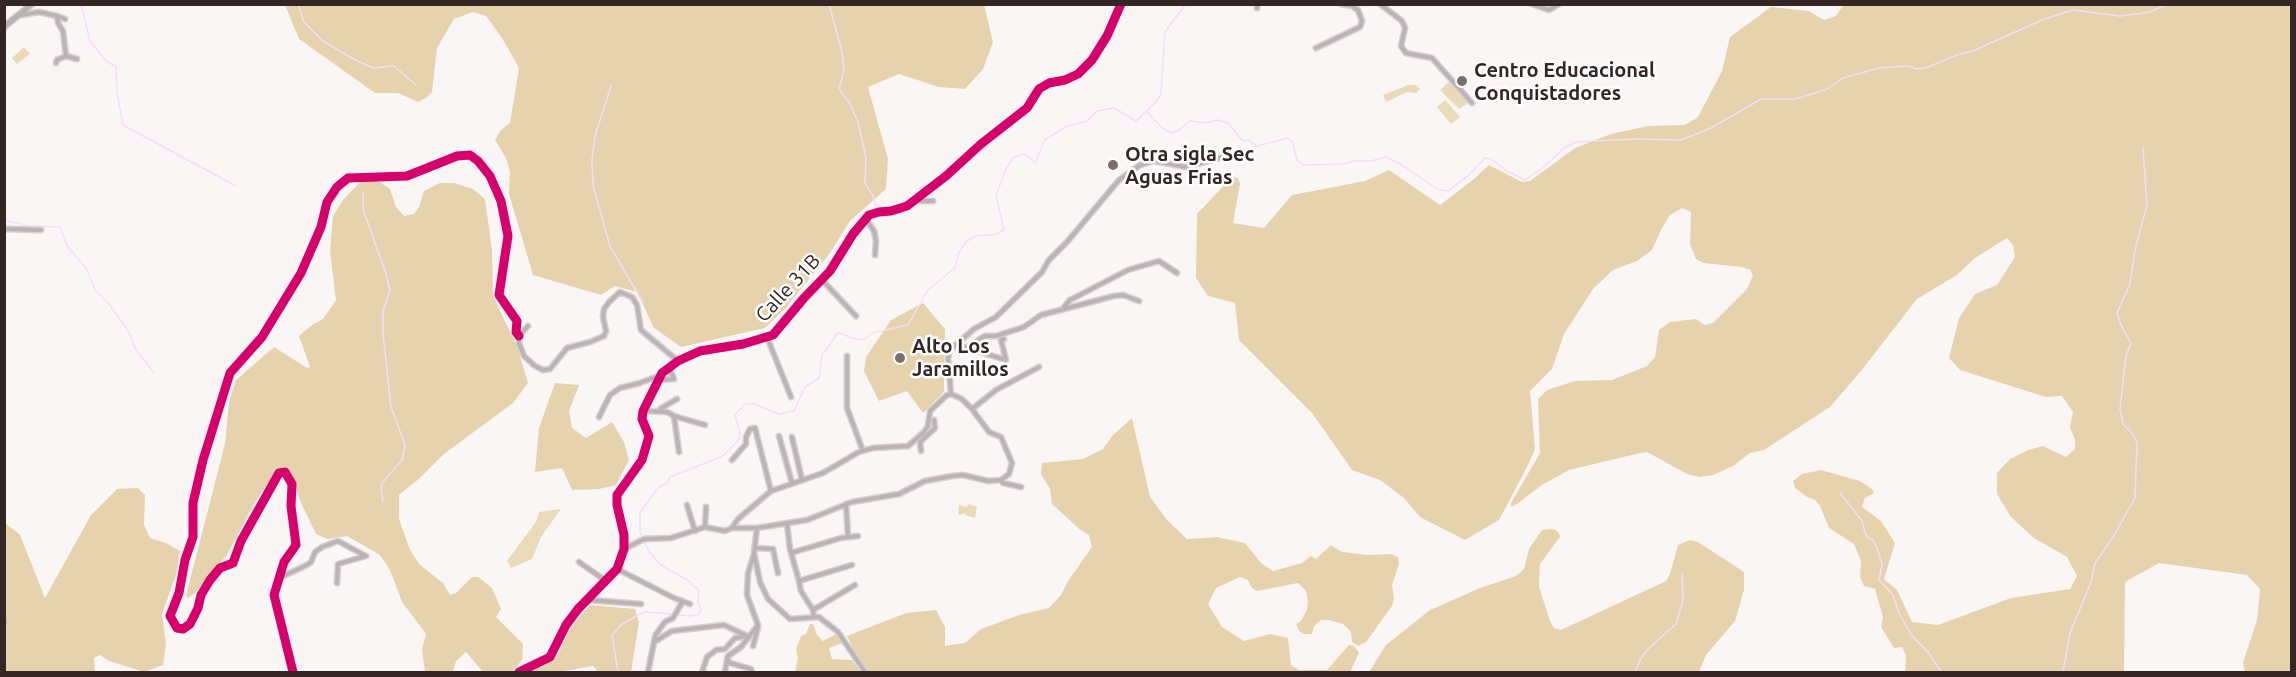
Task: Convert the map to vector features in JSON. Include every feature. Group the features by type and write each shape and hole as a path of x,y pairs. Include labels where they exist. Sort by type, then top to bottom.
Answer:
{"street":[{"path":"4,27 32,4"},
{"path":"875,255 874,231 866,219 879,212 901,209 946,176 981,144 1027,108 1039,89 1049,82 1065,80 1078,74 1092,60 1107,36 1121,4"},
{"path":"1316,48 1360,27 1362,21 1358,10 1341,4"},
{"path":"1380,4 1402,21 1405,28 1401,46 1406,53 1432,58 1472,103"},
{"path":"1532,4 1549,10 1560,4"},
{"path":"20,15 39,12 65,19"},
{"path":"57,16 63,31 66,56"},
{"path":"56,63 66,56 77,58"},
{"path":"293,672 274,595 284,562 296,545 291,506 292,484 285,472 279,473 241,541 233,563 220,568 210,580 201,595 198,608 190,624 183,629 177,628 170,616 179,593 185,560 193,537 193,503 202,460 230,373 262,337 301,273 321,227 327,202 337,187 348,178 407,176 458,156 470,155 490,176 501,201 508,236 499,295 517,321 516,332 519,336 519,343 528,361 543,370 550,369 567,348 604,336 606,331 604,309 620,292 632,297 637,305 641,330 678,361"},
{"path":"951,394 948,358 954,345 979,326 996,317 1042,272 1048,260 1067,242 1119,180 1135,168 1154,161 1186,167 1231,155"},
{"path":"917,198 921,201 933,201"},
{"name":"Calle 31B","path":"643,411 660,377 678,361 700,351 742,344 773,335 822,280 866,219"},
{"path":"4,229 41,230"},
{"path":"1062,309 1070,300 1128,270 1159,261 1177,273"},
{"path":"822,280 856,316"},
{"path":"966,348 985,336 996,336 1024,327 1041,315 1062,309 1123,295 1139,301"},
{"path":"519,336 528,326"},
{"path":"767,337 791,397"},
{"path":"954,345 1006,360 1001,340 1004,339"},
{"path":"847,356 847,408 863,451"},
{"path":"972,409 996,390 1039,367"},
{"path":"599,417 610,395 620,388 660,377 674,379 668,368"},
{"path":"624,549 644,539 671,538 705,527 725,531 732,528 788,524 812,518 846,504 899,494 925,481 952,476 963,475 987,481 1000,480 1009,474 1011,460 1001,437 988,432 972,409 962,399 951,394"},
{"path":"732,528 738,519 771,491 823,472 863,451 884,447 902,448 914,442 928,426 930,411 951,394"},
{"path":"657,410 677,399"},
{"path":"519,672 550,657 566,625 578,609 607,582 617,569 624,549 624,535 616,505 617,495 642,460 649,436 642,419 643,411 668,412 705,425"},
{"path":"674,416 679,452"},
{"path":"921,451 920,442 935,428 934,420"},
{"path":"732,460 746,444 746,437 750,429 755,428 771,491"},
{"path":"779,436 792,483"},
{"path":"792,437 802,480"},
{"path":"1000,480 1003,483 1021,487"},
{"path":"846,504 848,536"},
{"path":"687,506 695,531"},
{"path":"705,527 706,507"},
{"path":"788,524 791,553 801,591 813,610 814,617"},
{"path":"753,646 759,623 747,595 748,573 755,551 757,528"},
{"path":"791,553 848,536 858,536"},
{"path":"278,579 307,565 315,552 338,541 366,556 338,564 337,583"},
{"path":"755,551 773,549 778,573"},
{"path":"755,551 760,582 768,599 790,619 819,617 838,632 865,672"},
{"path":"579,562 607,582"},
{"path":"799,581 852,565"},
{"path":"617,569 632,579 690,604"},
{"path":"813,610 855,585"},
{"path":"589,600 641,604"},
{"path":"648,672 656,634 673,618 683,601"},
{"path":"654,642 681,628 724,625 747,636"},
{"path":"726,672 728,656 741,647 747,636 758,626"},
{"path":"702,672 707,657 716,650 725,649 735,638 747,636"},
{"path":"727,659 730,663 751,669 752,672"}],"shaded area":[{"path":"1844,4 2291,5 2291,672 2245,672 2243,663 2257,620 2260,589 2247,575 2159,563 2125,582 2124,672 1905,672 1906,655 1902,647 1894,648 1881,627 1883,617 1875,589 1864,586 1860,577 1861,561 1854,544 1829,528 1820,506 1815,500 1795,488 1793,481 1802,474 1821,470 1860,481 1872,489 1874,493 1865,498 1862,507 1881,521 1895,543 1884,579 1897,590 1912,622 1938,625 2011,598 2070,589 2077,576 2067,557 2034,538 2011,517 1997,494 1997,473 2010,459 2043,446 2066,457 2075,449 2075,440 2070,427 2073,412 2062,396 2046,397 1960,370 1949,358 1959,318 1975,294 1997,285 2015,257 2013,245 2007,238 1975,258 1957,275 1917,299 1830,407 1764,450 1750,453 1733,466 1713,475 1699,477 1687,474 1647,452 1636,454 1569,470 1511,506 1540,453 1538,399 1547,390 1575,381 1612,380 1647,366 1655,357 1659,330 1670,322 1696,319 1705,325 1713,323 1747,289 1753,275 1750,270 1703,263 1696,259 1690,244 1691,212 1682,208 1670,215 1652,250 1637,261 1613,270 1593,289 1564,334 1552,369 1530,391 1535,449 1528,465 1499,520 1465,540 1420,517 1404,498 1380,480 1352,470 1312,413 1239,340 1235,303 1208,296 1196,278 1197,214 1232,177 1238,178 1240,184 1233,223 1264,228 1292,195 1365,181 1389,170 1440,205 1489,165 1522,182 1530,181 1575,148 1611,134 1648,126 1685,125 1698,117 1722,71 1730,37 1771,7 1809,11 1824,20 1836,16"},
{"path":"285,5 984,5 993,42 983,69 965,89 939,87 899,74 868,87 888,159 886,189 850,221 830,253 785,309 765,328 681,347 654,328 637,292 615,286 601,295 533,275 509,194 510,172 506,158 495,140 500,131 510,123 519,68 486,16 473,12 454,19 437,48 432,92 418,102 398,93 375,93 299,39"},
{"path":"24,47 30,54 17,64 12,58"},
{"path":"1449,82 1469,102 1459,109 1440,90"},
{"path":"1408,85 1416,85 1420,89 1416,93 1407,92 1386,102 1383,95"},
{"path":"1445,100 1460,117 1451,124 1437,107"},
{"path":"366,179 378,181 390,189 396,207 404,216 414,214 424,191 440,183 454,183 473,189 485,199 492,250 493,296 517,346 528,383 513,403 444,454 399,495 399,519 410,550 420,565 443,583 450,595 456,593 472,577 478,577 492,588 501,609 496,617 523,644 522,660 512,672 483,672 466,652 456,661 453,672 425,672 422,649 426,634 402,602 390,570 380,555 347,536 327,539 316,534 300,501 292,475 283,466 276,472 255,502 227,555 194,594 188,598 186,595 225,444 229,401 236,380 274,347 307,368 310,367 299,336 323,319 336,300 330,251 333,216 343,200"},
{"path":"923,303 945,329 944,392 923,413 907,391 879,401 864,371 866,357 891,320"},
{"path":"555,383 579,385 569,411 572,428 586,438 612,422 624,442 629,460 616,485 599,489 572,490 562,468 535,472 539,428"},
{"path":"1132,418 1150,497 1167,520 1187,539 1217,537 1245,543 1261,563 1273,571 1302,563 1311,556 1316,559 1331,545 1342,552 1367,555 1391,554 1398,557 1399,564 1392,585 1394,598 1392,606 1366,642 1358,646 1352,642 1351,632 1343,624 1329,620 1321,620 1314,626 1312,634 1299,631 1296,624 1301,621 1307,610 1308,601 1306,591 1298,583 1257,591 1252,588 1248,580 1240,577 1216,588 1208,604 1222,627 1244,641 1270,634 1288,638 1291,665 1299,670 1327,670 1349,645 1354,646 1359,653 1350,672 868,672 857,657 847,636 906,613 936,610 945,627 945,646 965,643 981,629 1019,615 1049,608 1061,595 1092,547 1089,535 1052,504 1050,489 1041,474 1042,463 1083,459 1103,449 1112,436"},
{"path":"138,488 145,495 144,525 150,538 180,551 176,575 162,614 166,644 163,665 144,672 109,661 100,655 94,658 95,672 5,672 4,522 20,535 45,598 91,515 117,489"},
{"path":"968,504 977,507 975,518 965,515 966,511 958,515 959,505 967,507"},
{"path":"561,509 541,537 532,559 511,568 507,561 536,522 539,512"},
{"path":"1554,529 1560,537 1540,564 1539,587 1550,621 1554,628 1561,630 1666,581 1678,545 1690,540 1698,542 1744,572 1744,590 1735,621 1706,655 1699,672 1369,672 1386,645 1430,610 1480,588 1516,576 1524,569 1529,549 1542,530"},
{"path":"590,605 635,609 639,622 631,672 598,672 593,666 559,672 518,672 523,664 556,658 571,627"},
{"path":"810,624 813,624 817,635 823,641 836,634 843,643 829,648 832,659 852,660 861,672 795,672 798,658 796,650 801,636 806,634"}],"waterway":[{"path":"81,4 90,41 105,60 116,67 117,92 123,125 236,186"},
{"path":"298,4 304,22 323,41 355,60 374,68 394,66 416,85"},
{"path":"829,4 842,52 844,70 839,89 850,104 858,122 866,158 865,183 877,208"},
{"path":"677,615 699,614 701,610 698,603 699,591 689,581 661,565 649,552 640,532 640,513 654,493 667,483 670,477 721,457 729,450 739,439 740,433 735,415 745,404 754,404 779,414 794,411 805,387 819,378 822,355 838,333 859,340 865,339 872,333 908,325 928,290 955,268 959,252 967,241 976,236 997,234 1004,230 996,196 1005,171 1014,157 1025,154 1035,163 1045,140 1065,127 1087,121 1097,111 1114,108 1136,121 1161,94 1165,32 1186,4"},
{"path":"1147,112 1161,127 1171,133 1190,121 1206,123 1218,120 1228,123 1243,141 1249,140 1257,146 1288,138 1292,141 1297,160 1304,165 1343,164 1386,157 1437,189 1448,191 1468,176 1485,158 1491,159 1507,171 1525,180 1544,167 1564,148 1576,142 1635,139 1681,140 1711,128 1761,99 1796,99 1827,89 1843,78 1879,68 1909,66 1916,69 1926,68 1973,51 2042,20 2073,10 2120,16 2150,12 2167,4"},
{"path":"611,86 595,136 592,160 593,186 610,246 643,303"},
{"path":"2063,672 2070,633 2091,582 2095,563 2135,498 2137,443 2133,434 2123,424 2120,409 2126,356 2131,343 2117,313 2130,284 2135,250 2147,205 2143,148"},
{"path":"363,193 363,209 390,290 383,312 383,333 391,407 405,445 402,460 381,487 383,502"},
{"path":"4,220 30,226 60,227 67,246 86,268 96,291 109,304 128,331 135,348 154,373"},
{"path":"1840,493 1862,521 1866,536 1873,540 1877,548 1882,564 1879,580 1893,595 1899,613 1912,636 1928,652 1941,672"},
{"path":"1635,672 1648,649 1676,624 1683,600 1682,574"},
{"path":"618,672 612,635 622,624 644,612 672,614"}],"cycle path":[{"path":"519,672 550,657 566,625 578,609 617,569 624,549 617,495 642,460 649,436 642,419 643,411 662,373 678,361 700,351 743,344 773,335 830,271 853,234 869,215 907,206 1027,108 1039,89 1049,83 1065,80 1078,74 1092,60 1107,36 1121,4"},
{"path":"293,672 274,595 284,562 296,545 291,506 292,484 285,472 279,473 241,541 233,563 220,568 210,580 201,595 198,608 190,624 183,629 177,628 170,616 179,593 185,560 193,537 193,503 203,460 230,373 262,337 301,273 321,227 327,202 337,187 348,178 407,176 457,156 470,155 478,161 490,176 501,201 508,236 499,295 517,321 516,332 519,336"}],"place":[{"name":"Centro Educacional Conquistadores","path":"1462,81"},
{"name":"Otra sigla Sec Aguas Frias","path":"1113,165"},
{"name":"Alto Los Jaramillos","path":"900,358"}]}
